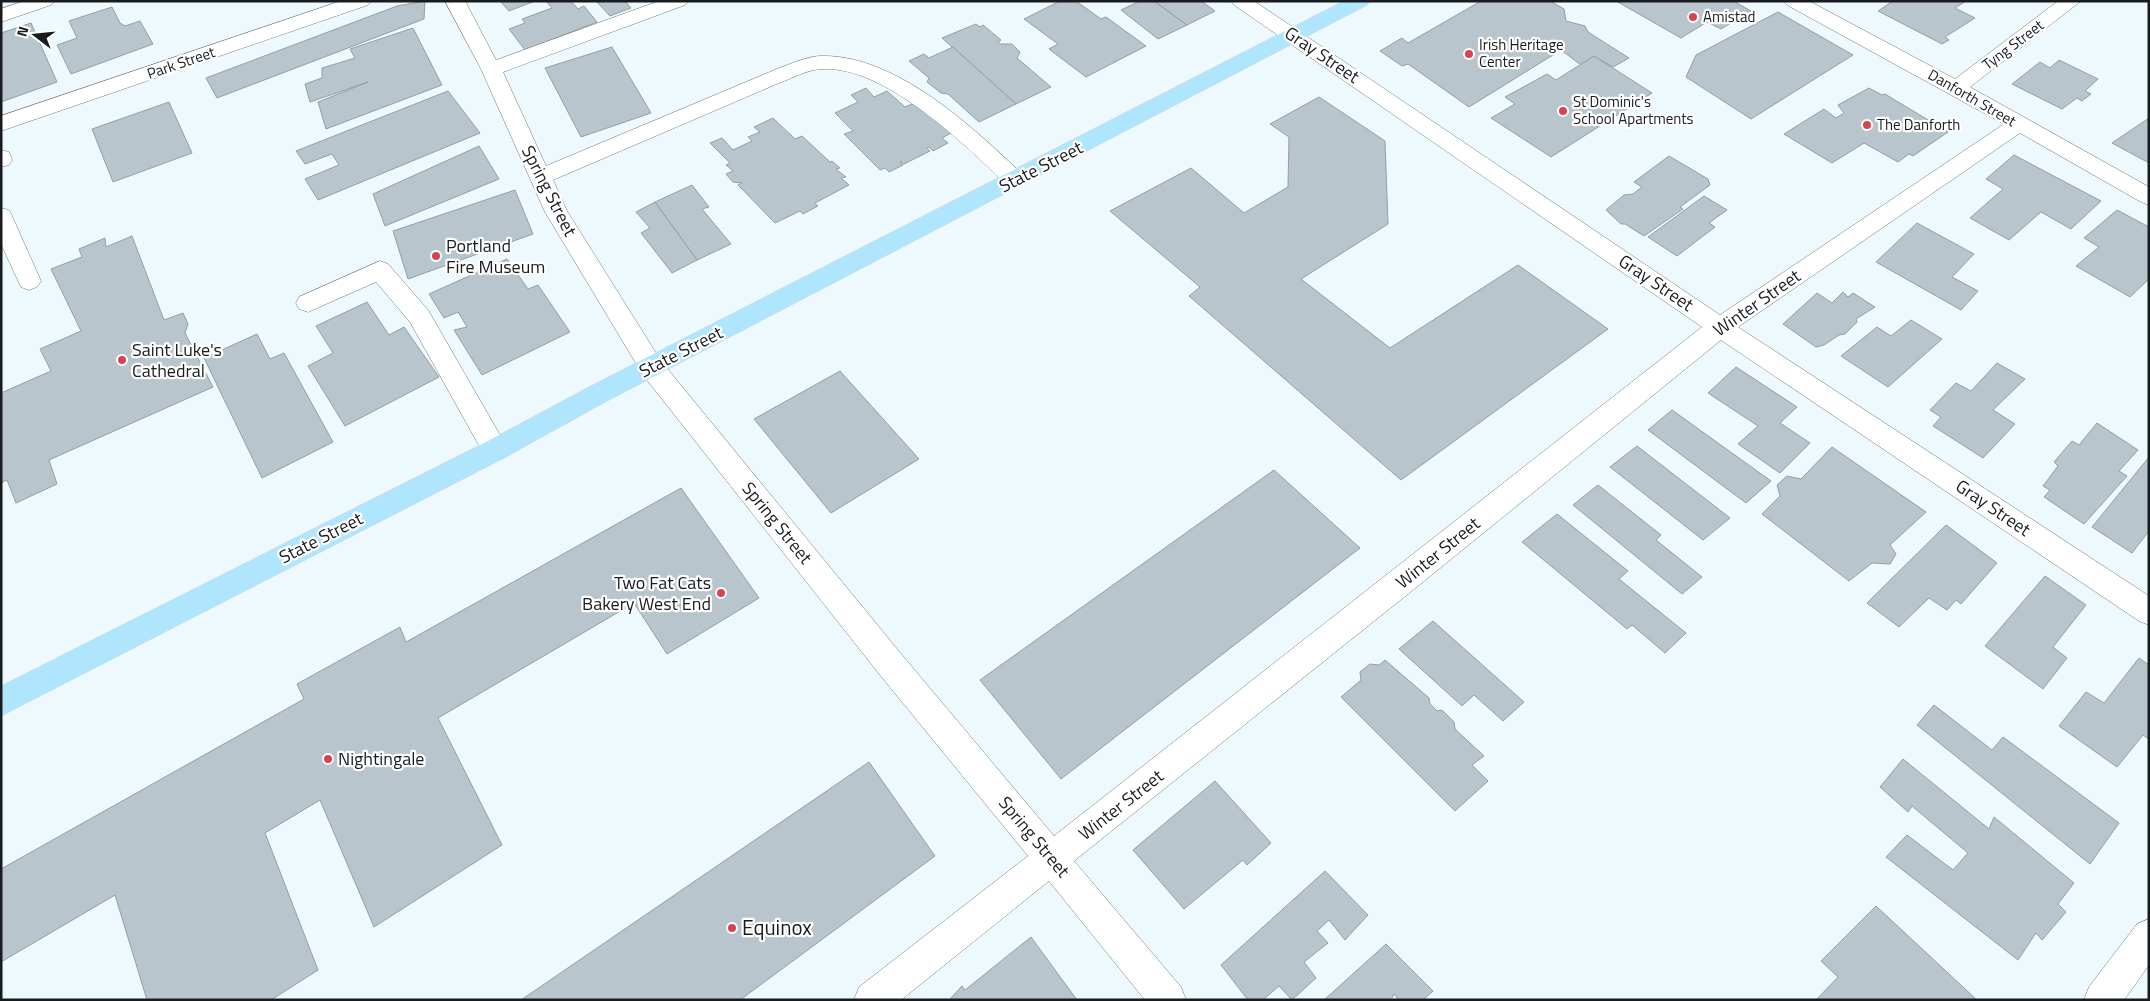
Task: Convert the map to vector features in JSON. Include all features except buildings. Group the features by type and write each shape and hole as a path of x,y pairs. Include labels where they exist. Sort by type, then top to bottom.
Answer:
{"main road":[{"name":"State Street","path":"1,702 495,450 598,394 652,368 1360,1"}],"street":[{"path":"1,16 44,1"},
{"name":"Park Street","path":"1,124 361,1"},
{"name":"Spring Street","path":"455,1 491,69 556,212 652,368 879,649 1168,1000"},
{"path":"491,69 678,1"},
{"name":"Gray Street","path":"1241,1 1720,327 2149,612"},
{"name":"Danforth Street","path":"1794,1 1956,88 2149,198"},
{"name":"Tyng Street","path":"1956,88 2071,1"},
{"path":"540,177 778,76 824,62 870,71 923,102 974,140 1015,180"},
{"name":"Winter Street","path":"872,1000 1720,327 2018,124"},
{"path":"1,216 29,281"},
{"path":"308,304 380,270 419,316 495,450"},
{"path":"2102,1000 2149,936"}],"place":[{"name":"Amistad","path":"1693,17"},
{"name":"Irish Heritage Center","path":"1469,54"},
{"name":"St Dominic's School Apartments","path":"1563,111"},
{"name":"The Danforth","path":"1867,125"},
{"name":"Portland Fire Museum","path":"436,256"},
{"name":"Saint Luke's Cathedral","path":"122,360"},
{"name":"Two Fat Cats Bakery West End","path":"721,593"},
{"name":"Nightingale","path":"328,759"},
{"name":"Equinox","path":"732,928"}]}
